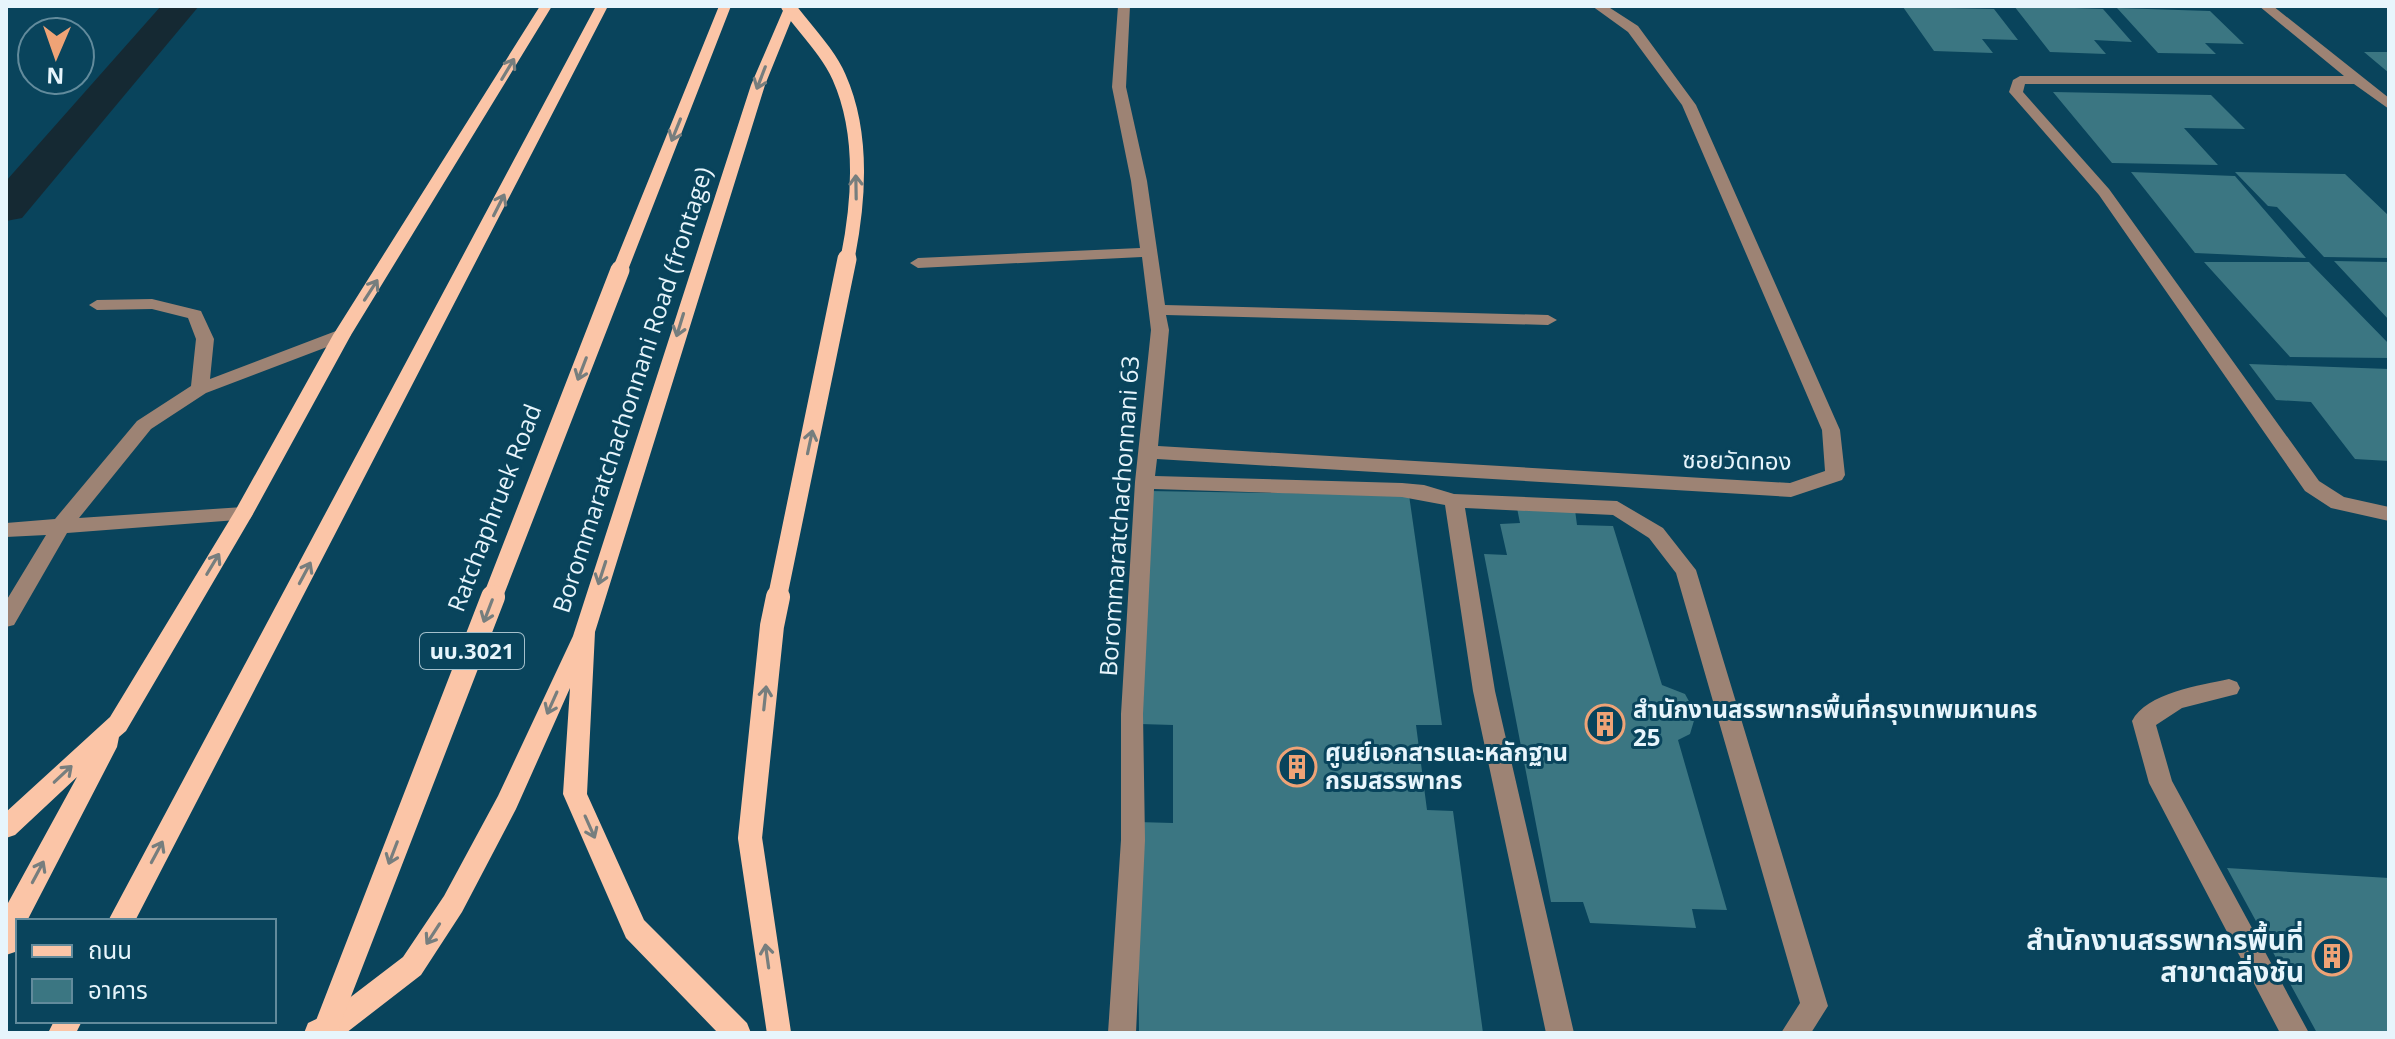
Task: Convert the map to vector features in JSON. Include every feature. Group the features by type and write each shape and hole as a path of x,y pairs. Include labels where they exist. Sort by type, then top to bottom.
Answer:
{"main road":[{"path":"6,943 21,903 118,724 243,514 342,335 546,6"},
{"path":"122,919 464,274 602,6"},
{"name":"Ratchaphruek Road","path":"324,1033 725,6"},
{"path":"779,1033 750,838 772,626 857,211 855,137 839,76 789,6"},
{"name":"Borommaratchachonnani Road (frontage)","path":"737,1033 635,929 575,794 584,632 734,157 789,6"},
{"path":"317,1033 341,1021 412,966 453,904 507,802 584,632"},
{"path":"6,827 118,724"}],"street":[{"name":"Borommaratchachonnani 63","path":"1122,1033 1133,840 1132,714 1145,482 1150,452 1159,310 1139,181 1119,87 1124,6"},
{"name":"ซอยวัดทอง","path":"1150,452 1791,490 1835,475 1831,430 1689,105 1633,29 1598,6"},
{"path":"2265,6 2389,105"},
{"path":"2358,80 2020,80 2016,92 2104,192 2312,486 2338,503 2389,514"},
{"path":"918,263 1150,252"},
{"path":"97,305 152,304 195,315 205,339 200,389"},
{"path":"1159,310 1548,320"},
{"path":"6,619 62,525 144,425 200,389 342,335"},
{"path":"1145,482 1402,490 1424,492 1454,501 1617,508 1656,533 1686,570 1814,1006 1795,1033"},
{"path":"1454,501 1484,691 1560,1033"},
{"path":"6,530 243,514"},
{"path":"2229,688 2176,700 2143,721 2161,783 2295,1033"}],"building":[{"path":"2014,6 2103,9 2132,42 2094,40 2106,54 2050,52"},
{"path":"1903,7 1994,9 2018,40 1982,39 1993,53 1934,51"},
{"path":"2117,8 2210,11 2244,44 2205,43 2216,54 2158,53"},
{"path":"2364,52 2389,52 2389,73"},
{"path":"2053,92 2211,95 2245,129 2184,128 2218,165 2112,163"},
{"path":"2131,172 2235,176 2306,258 2195,253"},
{"path":"2235,172 2345,174 2389,216 2389,258 2324,257 2277,207 2268,206"},
{"path":"2334,261 2389,262 2389,320"},
{"path":"2204,262 2309,262 2389,344 2389,358 2290,357"},
{"path":"2249,364 2389,369 2389,461 2355,459 2311,402 2276,400"},
{"name":"ศูนย์เอกสารและหลักฐาน กรมสรรพากร","path":"1148,491 1409,495 1442,725 1416,725 1427,810 1453,811 1483,1033 1139,1033 1137,822 1173,823 1173,725 1140,724"},
{"name":"สำนักงานสรรพากรพื้นที่กรุงเทพมหานคร 25","path":"1517,508 1575,510 1577,525 1613,526 1662,685 1685,694 1696,714 1690,734 1678,740 1727,910 1692,909 1696,928 1590,923 1583,902 1551,902 1484,554 1507,555 1500,524 1520,523"},
{"name":"สำนักงานสรรพากรพื้นที่ สาขาตลิ่งชัน","path":"2227,868 2389,878 2389,1033 2317,1033"}],"waterway":[{"path":"6,208 181,6"}],"place":[{"name":"สำนักงานสรรพากรพื้นที่กรุงเทพมหานคร 25","path":"1605,724"},
{"name":"ศูนย์เอกสารและหลักฐาน กรมสรรพากร","path":"1297,767"},
{"name":"สำนักงานสรรพากรพื้นที่ สาขาตลิ่งชัน","path":"2332,956"}]}
